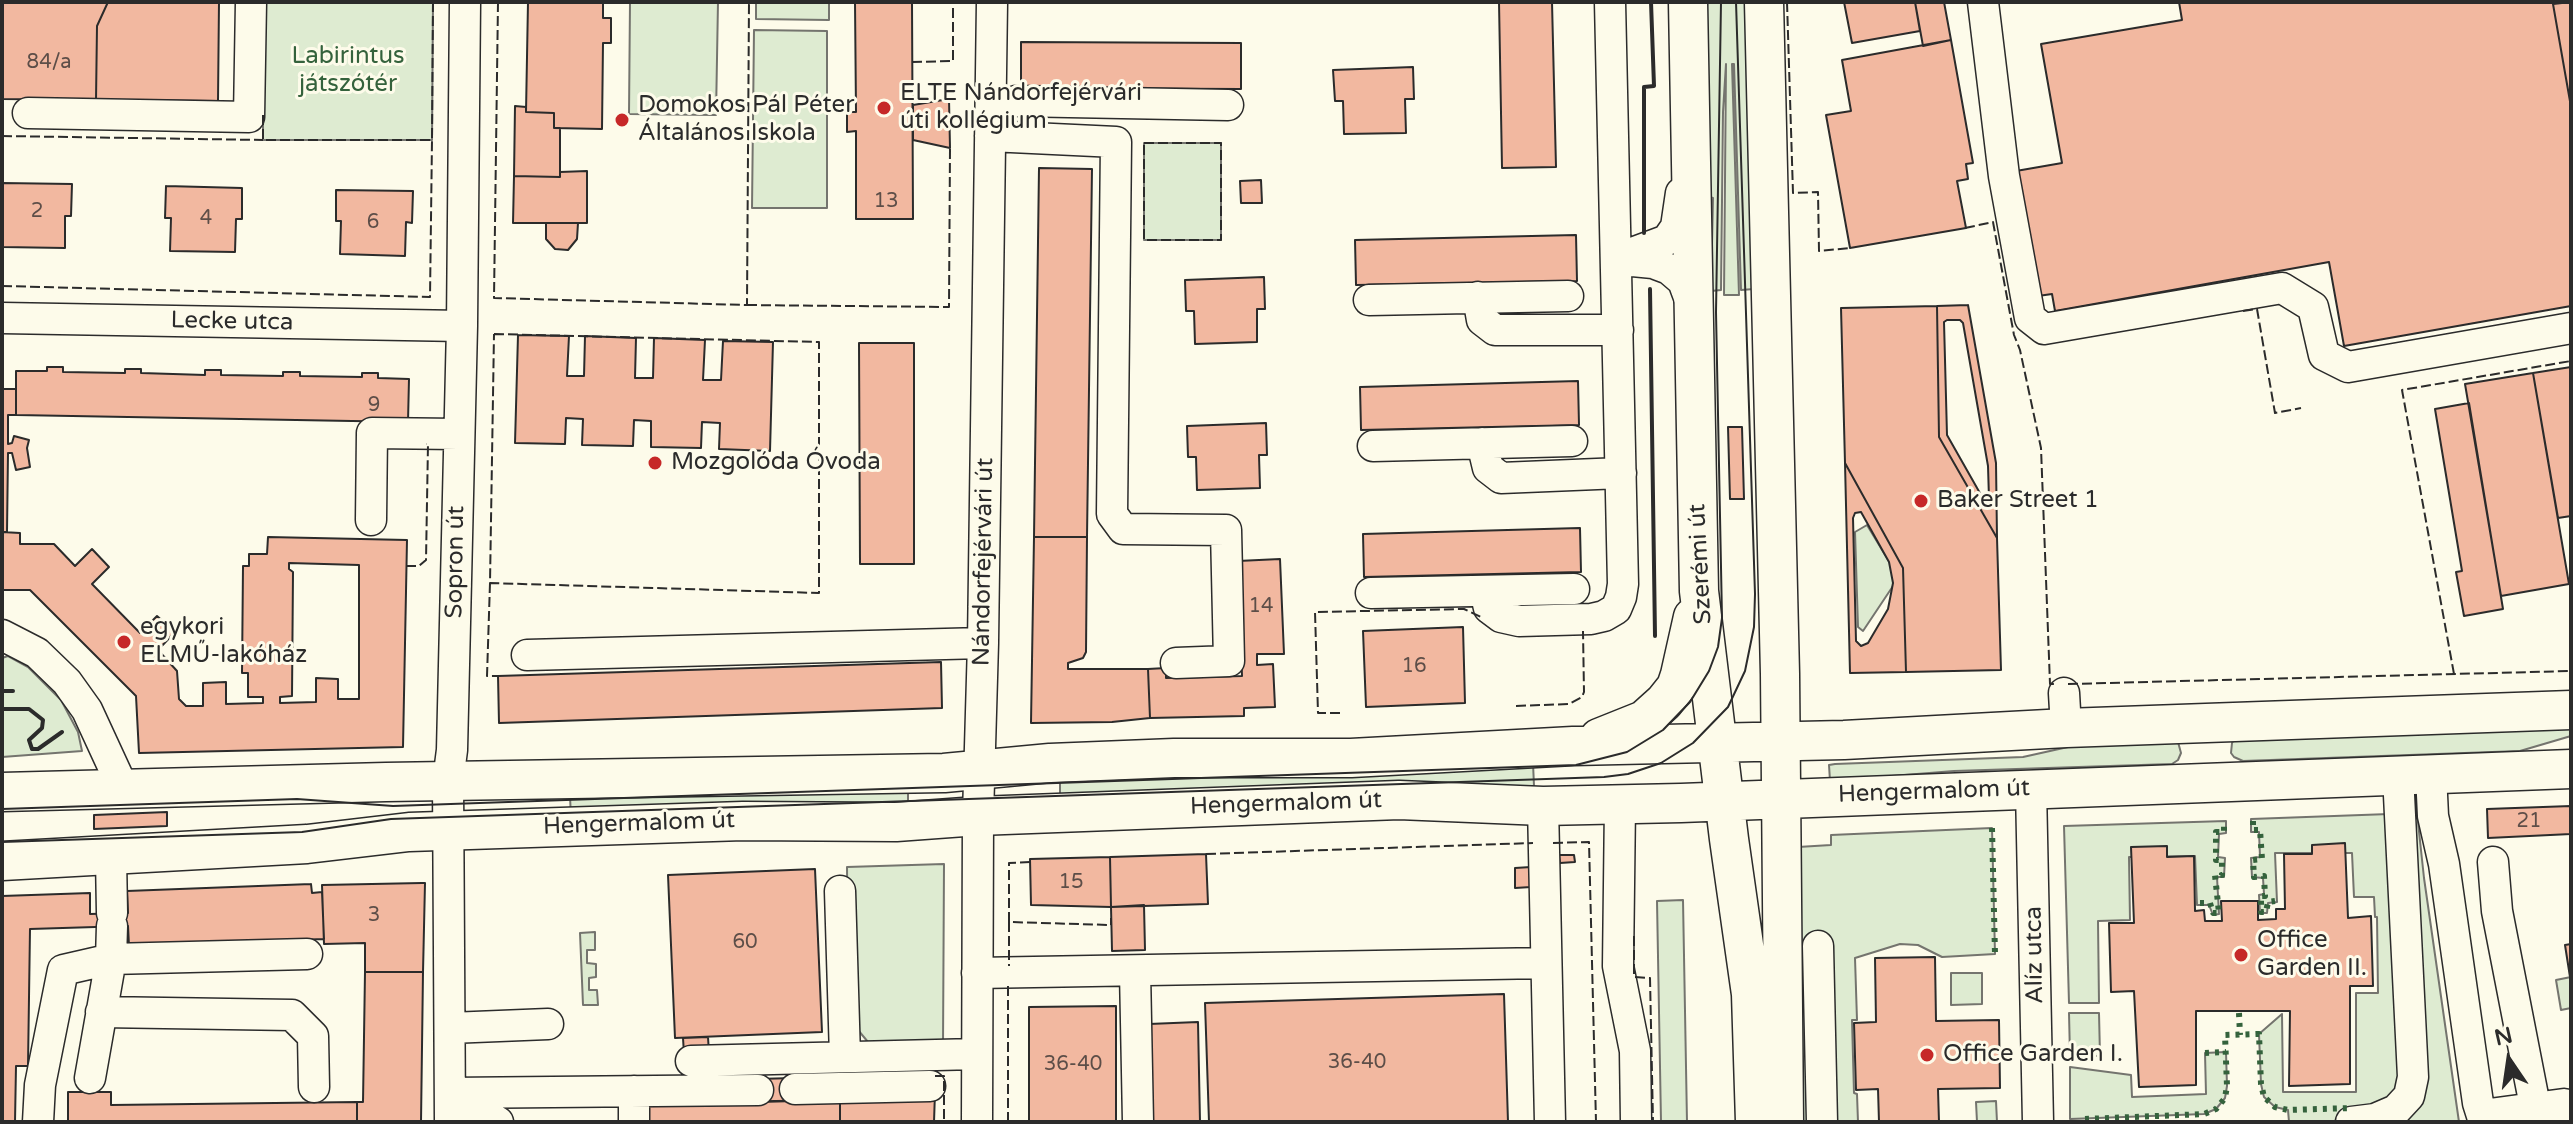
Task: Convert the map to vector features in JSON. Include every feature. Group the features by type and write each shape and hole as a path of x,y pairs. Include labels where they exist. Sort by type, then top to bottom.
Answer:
{"main road":[{"name":"Szerémi út","path":"1688,2 1699,591 1751,994 1755,1122"},
{"path":"1764,2 1780,741 1784,1122"},
{"path":"1573,746 1644,720 1664,702 1676,687 1680,675 1699,591"},
{"name":"Hengermalom út","path":"2,792 978,771 1050,763 1174,758 1351,758 1573,746 1780,741 2065,711 2201,724 2571,710"},
{"path":"2201,724 2205,783"},
{"name":"Hengermalom út","path":"2,861 307,844 448,831 743,821 896,822 978,816 1399,800 1543,806 1620,804 2571,769"}],"street":[{"path":"28,113 249,117 251,2"},
{"name":"Sopron út","path":"450,1110 448,781 452,738 462,326 465,2"},
{"name":"Nándorfejérvári út","path":"977,1122 978,771 983,643 992,2"},
{"path":"1485,591 1489,608 1501,617 1519,621 1591,619 1616,609 1623,584 1610,2"},
{"path":"1983,2 2004,176 2030,318 2044,329 2282,288 2313,307 2324,355 2348,367 2571,328"},
{"path":"1016,101 1228,105"},
{"path":"1118,103 1112,514 1123,529 1226,530 1217,600 1229,661 1176,663"},
{"path":"990,136 1116,142"},
{"path":"1616,259 1655,247 1667,240 1676,227 1691,136"},
{"path":"1616,259 1653,263 1669,269 1683,281 1695,313"},
{"path":"1369,300 1568,296"},
{"path":"1478,297 1482,320 1495,330 1618,330"},
{"name":"Lecke utca","path":"2,318 462,326"},
{"path":"371,520 372,433 458,434"},
{"path":"1373,446 1572,441"},
{"path":"1482,443 1488,468 1501,478 1621,473"},
{"path":"1371,593 1574,589"},
{"path":"2,635 37,653 67,682 87,710 123,788"},
{"path":"527,655 983,643"},
{"path":"2351,1122 2398,1116 2409,1096 2413,1077 2414,775"},
{"path":"2414,775 2433,816 2444,864 2478,1103 2483,1119 2535,1106 2564,1104 2567,1122"},
{"name":"Alíz utca","path":"2031,789 2038,1122"},
{"path":"1620,804 1618,966 1635,1051 1636,1122"},
{"path":"1543,806 1550,1122"},
{"path":"90,1078 111,959 111,857"},
{"path":"2493,862 2497,911 2535,1106"},
{"path":"840,891 845,1057"},
{"path":"1818,946 1822,1122"},
{"path":"38,1122 40,1085 63,970 111,959 307,954"},
{"path":"977,973 1546,963"},
{"path":"1135,971 1138,1122"},
{"path":"101,1012 292,1015 313,1036 314,1087"},
{"path":"450,1028 548,1024"},
{"path":"691,1061 977,1054"},
{"path":"795,1089 930,1086"},
{"path":"450,1110 634,1091 758,1090"},
{"path":"634,1091 634,1122"},
{"path":"450,1110 483,1114 498,1122"}],"green space":[{"name":"Labirintus játszótér","path":"263,2 433,2 432,140 263,140"},
{"path":"630,2 718,2 716,115 629,114"},
{"path":"756,2 829,2 829,20 756,19"},
{"path":"1704,2 1746,2 1754,289 1741,290 1732,64 1739,295 1724,295 1726,64 1721,290 1711,291 1713,198 1709,197"},
{"path":"754,30 827,31 827,208 752,208"},
{"path":"1144,143 1221,143 1221,240 1144,240"},
{"path":"1867,525 1893,568 1895,583 1863,631 1858,627 1855,532"},
{"path":"8,656 28,667 61,700 78,732 82,751 2,757 2,658"},
{"path":"2571,725 2571,736 2520,751 2243,761 2231,753 2235,738"},
{"path":"2178,742 2181,753 2172,764 1954,771 1830,781 1829,765 1835,764 2023,757 2077,745"},
{"path":"1533,763 1534,786 1060,798 1060,777"},
{"path":"908,786 908,805 571,818 570,796"},
{"path":"2417,813 2459,1122 2289,1122 2288,1110 2275,1107 2264,1097 2259,1034 2282,1014 2283,1092 2356,1092 2356,993 2378,993 2377,917 2374,897 2354,897 2352,853 2275,853 2277,902 2268,903 2267,913 2260,913 2259,895 2264,894 2263,878 2252,877 2251,858 2260,857 2259,832 2251,832 2251,819"},
{"path":"2226,821 2226,833 2219,834 2218,857 2225,858 2224,877 2217,877 2219,914 2213,915 2209,905 2197,905 2195,856 2129,857 2130,920 2098,921 2099,1003 2069,1003 2064,826"},
{"path":"1992,828 1995,954 1942,957 1918,945 1900,944 1855,958 1857,1020 1852,1020 1858,1122 1801,1122 1798,847 1831,845 1831,835"},
{"path":"944,864 943,1046 868,1042 858,1030 848,967 847,867"},
{"path":"1683,900 1687,1122 1661,1122 1657,901"},
{"path":"595,932 595,950 587,950 587,963 596,964 596,977 589,978 589,990 597,990 598,1005 583,1005 580,933"},
{"path":"1951,973 1982,973 1982,1004 1951,1005"},
{"path":"2571,977 2571,1008 2561,1010 2556,980"},
{"path":"2069,1013 2099,1013 2100,1056 2070,1056"},
{"path":"2226,1052 2225,1098 2216,1109 2204,1114 2070,1119 2070,1067 2131,1075 2132,1097 2206,1094 2205,1053"},
{"path":"1996,1101 1997,1122 1977,1122 1976,1102"}],"building":[{"path":"2,2 108,2 97,26 96,100 2,99"},
{"path":"108,2 219,2 218,101 96,100 97,26"},
{"path":"528,2 603,2 603,18 611,18 611,43 603,43 602,129 554,128 554,113 526,112"},
{"name":"ELTE Nándorfejérvári úti kollégium","path":"855,2 912,2 913,219 856,219 856,131 847,132 847,112 856,112"},
{"path":"1499,2 1552,2 1556,167 1502,168"},
{"path":"1844,2 1915,2 1920,31 1852,43"},
{"path":"1915,2 1944,2 1951,40 1923,46"},
{"path":"2179,2 2563,2 2553,4 2571,107 2571,306 2344,346 2329,262 2055,311 2052,294 2038,296 2016,171 2062,163 2041,44 2182,20"},
{"path":"2571,2 2571,107 2553,4"},
{"path":"1951,40 1973,163 1966,164 1968,179 1957,181 1966,228 1850,248 1826,115 1851,111 1842,60"},
{"path":"1021,42 1241,43 1241,89 1021,88"},
{"path":"1413,67 1414,99 1405,99 1406,133 1344,134 1343,101 1335,101 1333,70"},
{"path":"949,99 950,148 913,140 913,105"},
{"path":"515,106 526,107 526,112 554,113 554,128 560,128 560,177 514,176"},
{"path":"1039,168 1092,169 1087,537 1034,537"},
{"path":"587,171 587,223 513,223 514,176 560,177 560,172"},
{"path":"1261,180 1262,203 1241,203 1240,181"},
{"path":"2,183 72,184 71,216 65,216 65,248 2,247"},
{"path":"166,186 242,188 242,219 236,219 235,252 170,251 171,218 165,218"},
{"path":"336,190 413,191 412,223 406,222 405,256 340,254 341,221 336,221"},
{"path":"546,223 578,223 577,239 568,250 555,249 546,239"},
{"path":"1576,235 1577,281 1356,285 1355,240"},
{"path":"1264,277 1265,309 1257,309 1257,342 1195,344 1194,311 1186,311 1185,280"},
{"path":"1968,305 1996,463 1997,538 1939,437 1937,306","holes":["1960,320 1988,466 1989,499 1985,502 1947,435 1944,322"]},
{"name":"Baker Street 1","path":"1937,306 1939,437 1997,538 2001,670 1906,672 1903,568 1845,463 1841,308"},
{"path":"518,335 569,336 567,376 584,376 585,336 636,338 635,378 653,378 654,338 705,340 703,380 721,380 723,341 773,342 770,451 719,449 720,423 702,422 701,448 651,447 651,421 634,420 633,446 582,445 583,419 566,418 565,444 515,443"},
{"path":"859,343 914,343 914,564 860,564"},
{"path":"47,367 63,367 63,372 125,373 125,369 141,369 141,373 205,375 205,370 221,370 221,375 283,376 283,372 300,372 300,376 362,377 362,373 378,373 378,378 409,379 408,422 16,415 16,371 47,371"},
{"path":"2571,367 2571,516 2558,518 2533,373"},
{"path":"2533,373 2569,584 2501,596 2465,384"},
{"path":"1578,381 1579,425 1361,430 1360,387"},
{"path":"2,389 16,389 16,415 8,415 8,444 12,443 14,436 29,440 30,467 16,470 12,453 8,453 7,532 2,532"},
{"path":"2469,403 2503,609 2464,616 2456,572 2462,571 2435,409"},
{"path":"1266,423 1267,455 1259,455 1260,488 1197,490 1196,457 1188,457 1187,426"},
{"path":"1728,427 1742,427 1744,499 1730,499"},
{"path":"1845,463 1903,568 1906,672 1850,673","holes":["1861,512 1889,562 1893,583 1888,609 1868,643 1861,646 1856,641 1855,513"]},
{"path":"1580,528 1581,572 1364,577 1363,534"},
{"name":"egykori ELMŰ-lakóház","path":"2,532 20,533 20,544 54,544 75,566 92,549 109,567 92,584 140,633 157,616 175,632 158,650 177,671 179,699 186,706 203,706 203,683 226,682 226,704 263,703 263,697 248,697 248,673 242,673 243,566 249,566 249,554 267,554 268,537 407,540 403,747 139,753 136,696 30,590 2,590","holes":["289,563 359,565 359,699 338,699 338,679 316,678 316,702 280,703 280,697 292,696 293,572 289,569"]},
{"path":"1034,537 1087,537 1086,652 1083,658 1068,663 1068,669 1148,669 1150,718 1112,722 1031,723"},
{"path":"1280,559 1284,654 1257,654 1257,665 1273,664 1275,707 1244,708 1244,716 1150,718 1148,669 1166,668 1166,678 1242,676 1238,561"},
{"path":"1463,627 1465,703 1366,707 1363,631"},
{"path":"941,662 942,708 499,723 498,676"},
{"path":"2571,806 2571,834 2488,838 2487,809"},
{"path":"167,812 167,826 94,829 94,815"},
{"name":"Office Garden II.","path":"2345,843 2348,918 2371,916 2373,986 2350,986 2350,1084 2289,1086 2290,1011 2196,1011 2196,1085 2139,1087 2134,991 2111,992 2109,923 2134,923 2131,847 2167,846 2167,857 2194,856 2195,911 2204,910 2205,921 2222,921 2221,901 2258,901 2258,920 2276,919 2276,909 2285,909 2284,854 2312,854 2312,845"},
{"path":"1206,854 1208,904 1111,907 1110,857"},
{"path":"1559,855 1574,855 1575,862 1560,863"},
{"path":"1110,857 1111,907 1031,905 1030,859"},
{"path":"1531,867 1531,887 1515,888 1515,868"},
{"path":"815,869 822,1032 675,1038 668,875"},
{"path":"425,883 423,972 365,972 365,943 324,944 322,885"},
{"path":"311,884 312,893 322,892 324,939 129,946 128,926 30,929 28,1066 16,1066 15,1122 2,1122 2,896 90,893 90,914 128,913 127,891"},
{"path":"1144,905 1145,950 1112,951 1111,907"},
{"path":"2571,944 2571,977 2570,977 2565,945"},
{"name":"Office Garden I.","path":"1935,957 1936,1021 1999,1020 2000,1088 1938,1089 1939,1122 1879,1122 1878,1089 1856,1090 1854,1023 1876,1022 1875,958"},
{"path":"365,972 423,972 421,1122 357,1122 357,1102 363,1102"},
{"path":"1504,994 1508,1122 1209,1122 1205,1003"},
{"path":"1116,1006 1116,1122 1029,1122 1029,1007"},
{"path":"1198,1022 1200,1122 1152,1122 1149,1024"},
{"path":"708,1037 709,1053 684,1054 683,1038"},
{"path":"794,1078 795,1101 759,1102 757,1079"},
{"path":"68,1092 111,1092 111,1105 357,1102 357,1122 68,1122"},
{"path":"935,1092 934,1122 840,1122 840,1096"},
{"path":"840,1100 840,1122 647,1122 647,1103"}],"tram line":[{"path":"2,809 297,799 393,806 1576,765 1627,752 1663,730 1690,702 1709,671 1718,647 1722,618 1716,312 1721,2"},
{"path":"2,842 302,832 391,819 1604,777 1628,774 1661,763 1693,743 1728,707 1745,671 1754,627 1736,2"}],"hedge":[{"path":"2253,821 2253,830 2260,830 2262,859 2253,860 2254,877 2264,876 2265,896 2261,896 2261,912 2266,912 2268,902 2275,901"},
{"path":"2200,903 2210,903 2213,913 2219,913 2215,875 2222,875 2222,860 2216,860 2216,832 2224,832 2224,822"},
{"path":"1992,828 1995,954"},
{"path":"2239,1013 2240,1035"},
{"path":"2085,1119 2204,1114 2216,1109 2225,1098 2227,1086 2225,1035 2259,1034 2261,1084 2264,1097 2275,1107 2288,1110 2351,1108"},
{"path":"2205,1053 2226,1052"}],"fence":[{"path":"263,115 263,140 432,140 433,2"},
{"path":"498,2 494,298 747,305 749,2"},
{"path":"912,62 953,61 953,2"},
{"path":"1787,2 1793,193 1818,192 1819,251 1850,248"},
{"path":"2,136 263,140"},
{"path":"2,286 430,297 432,140"},
{"path":"1144,143 1221,143 1221,240 1144,240 1144,143"},
{"path":"747,305 949,307 950,148"},
{"path":"1965,228 1993,222 2014,335 2041,448 2050,684 2056,684"},
{"path":"2243,311 2257,309 2275,413 2301,408"},
{"path":"494,334 819,342 819,593 490,583 494,334"},
{"path":"2454,674 2402,390 2571,361"},
{"path":"406,566 419,566 426,560 426,444"},
{"path":"490,583 487,676 498,676"},
{"path":"1340,713 1318,713 1315,612 1464,609 1481,617"},
{"path":"1516,706 1569,704 1582,697 1583,631"},
{"path":"2068,684 2571,671"},
{"path":"1553,843 1589,842 1596,1122"},
{"path":"1206,854 1533,843"},
{"path":"1030,862 1009,863 1009,922 1111,925 1111,918"},
{"path":"1009,922 1009,966"},
{"path":"1634,936 1634,977 1650,978 1653,1122"},
{"path":"1008,982 1008,1122"},
{"path":"935,1076 944,1076 944,1122"}],"wall":[{"path":"1644,233 1644,87 1654,86 1651,2"},
{"path":"1650,289 1655,636"},
{"path":"2,691 13,691"},
{"path":"2,709 29,709 43,720 42,728 29,740 32,749 38,749 62,732"}],"place":[{"name":"ELTE Nándorfejérvári úti kollégium","path":"884,108"},
{"name":"Domokos Pál Péter Általános Iskola","path":"622,120"},
{"name":"Mozgolóda Óvoda","path":"655,463"},
{"name":"Baker Street 1","path":"1921,501"},
{"name":"egykori ELMŰ-lakóház","path":"124,642"},
{"name":"Office Garden II.","path":"2241,955"},
{"name":"Office Garden I.","path":"1927,1055"}]}
